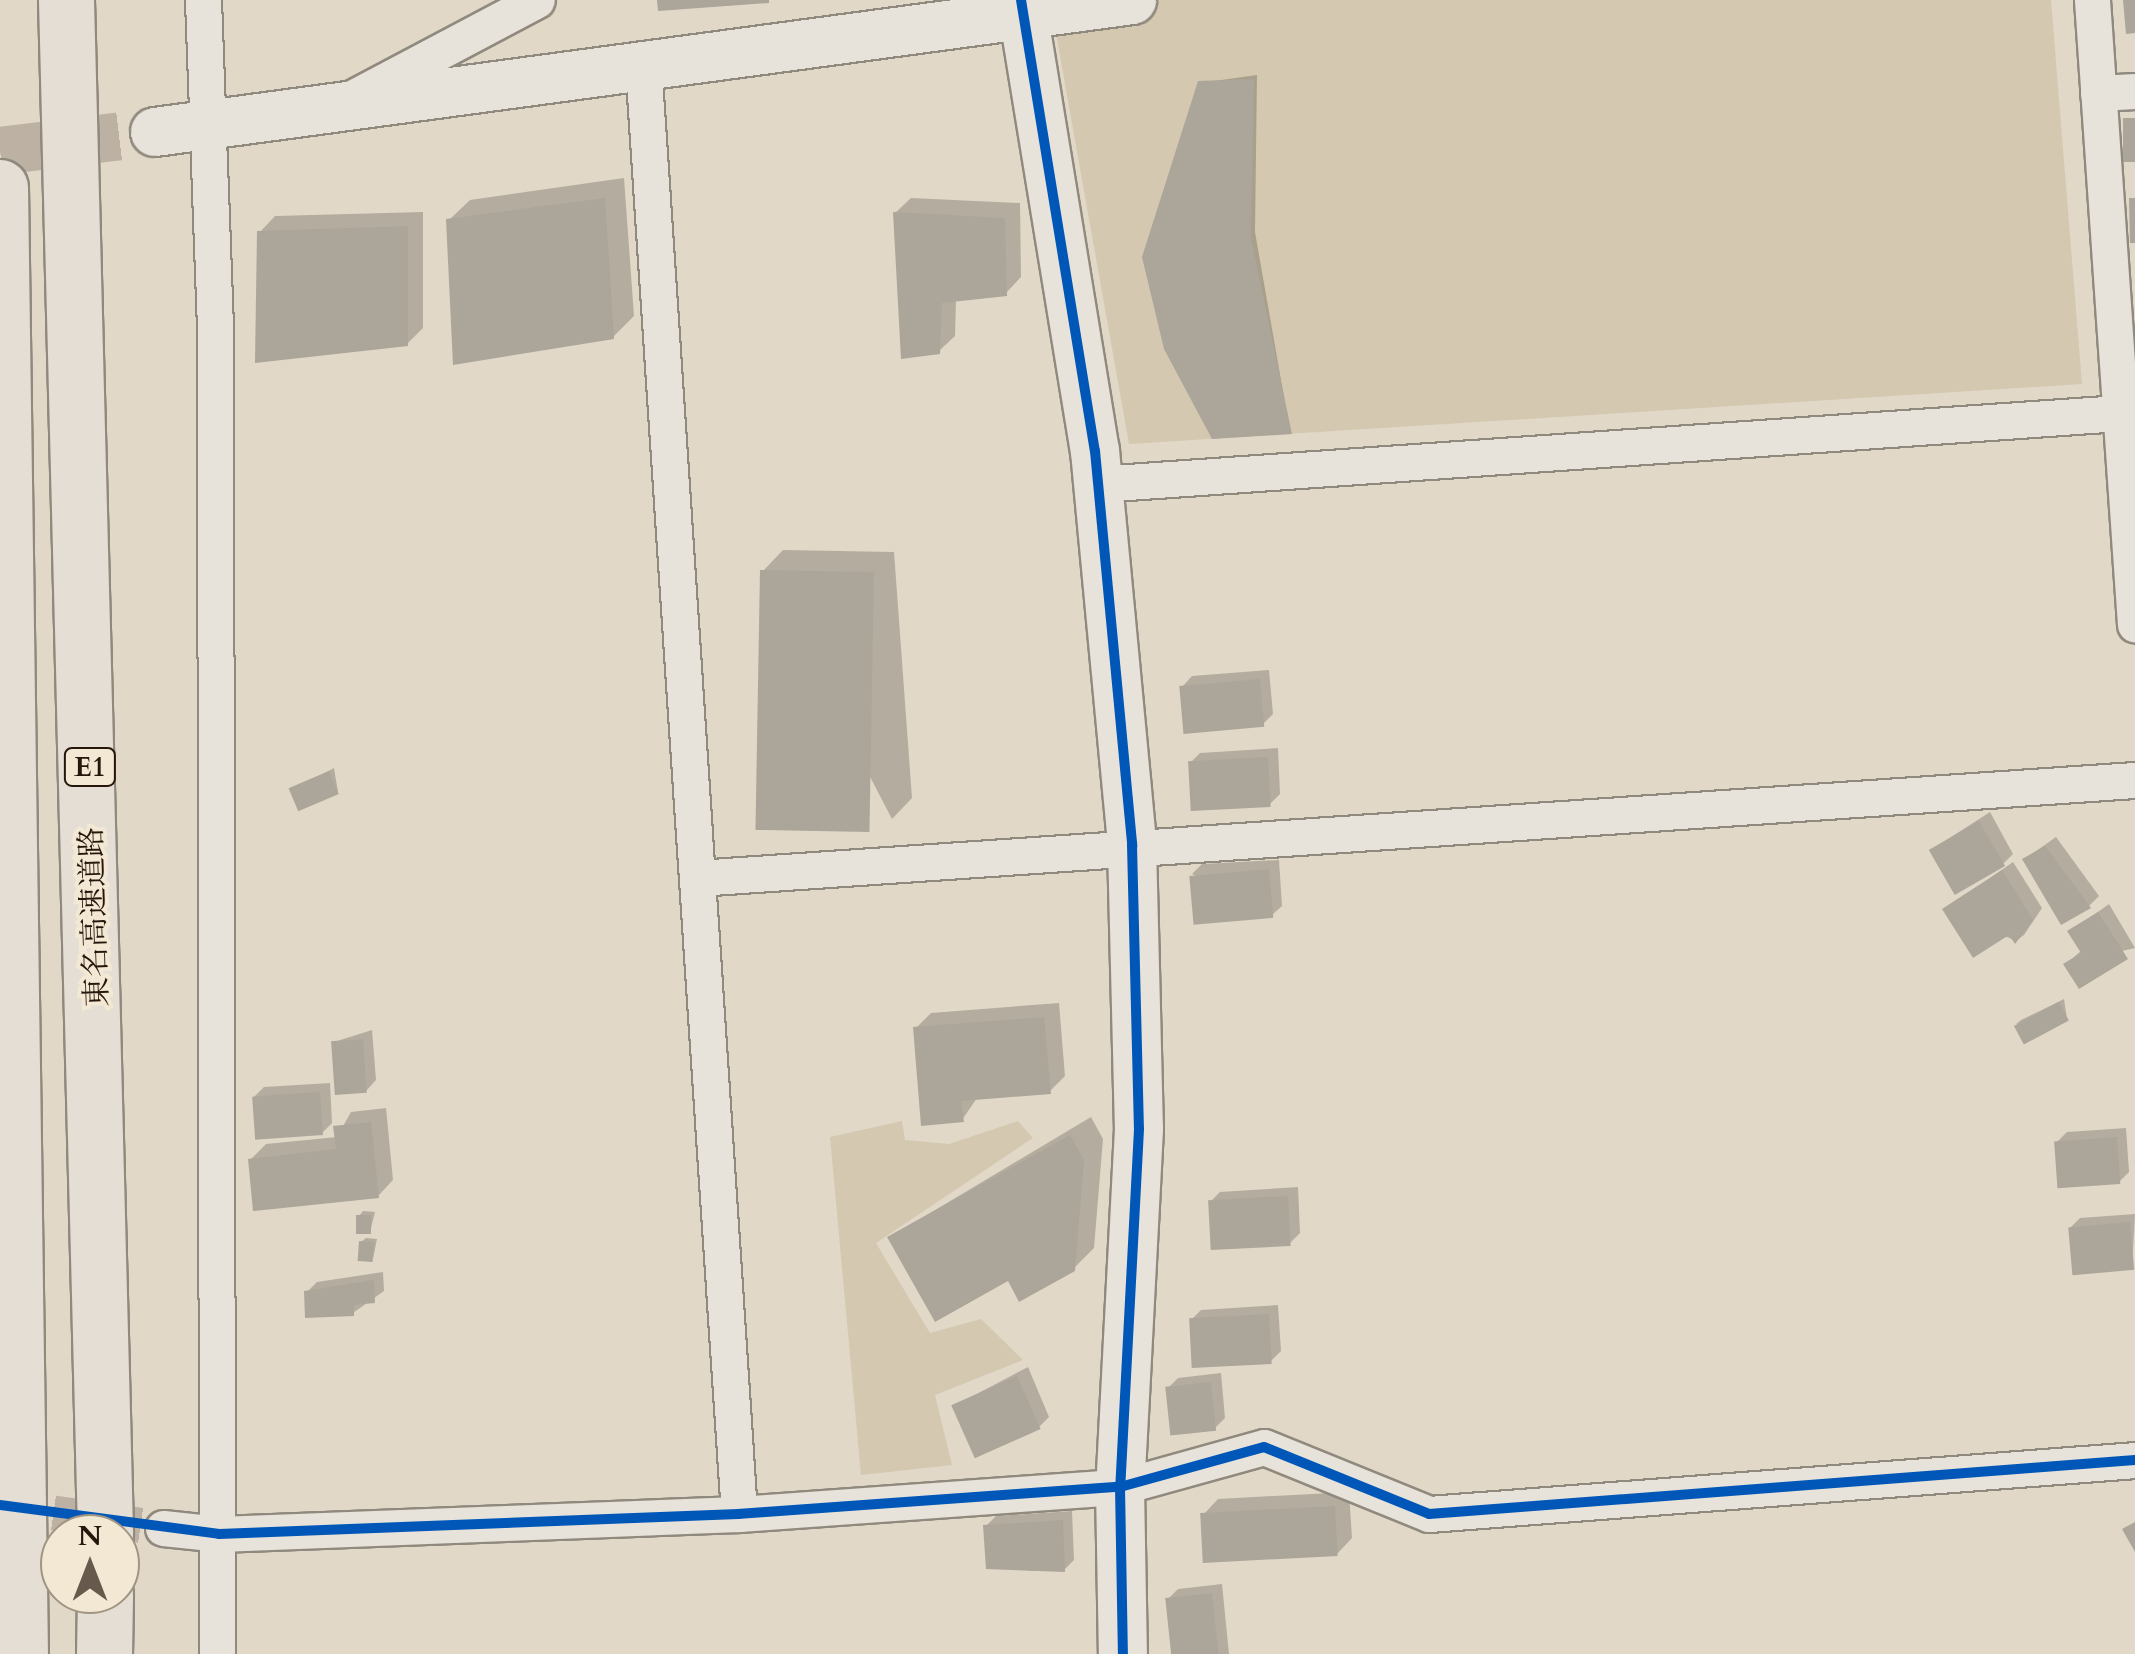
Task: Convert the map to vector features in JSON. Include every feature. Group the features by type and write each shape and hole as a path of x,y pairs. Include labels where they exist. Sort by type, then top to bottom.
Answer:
{"highway":[{"name":"東名高速道路","path":"66,0 104,1514"},
{"path":"0,187 20,1654"},
{"path":"104,1654 105,1614"}],"street":[{"path":"203,0 204,123 215,332 217,1654"},
{"path":"366,100 536,0"},
{"path":"155,132 1023,7 1132,0"},
{"path":"2092,0 2135,625"},
{"path":"1023,7 1098,484 1132,845 1138,1129 1120,1487 1123,1654"},
{"path":"643,64 739,1514"},
{"path":"2098,93 2135,91"},
{"path":"1098,484 2120,412"},
{"path":"697,878 1132,845 2135,780"},
{"path":"163,1528 218,1534 739,1514 1120,1487 1264,1447 1429,1514 2135,1460"}],"shaded area":[{"path":"1150,0 2051,0 2082,384 1129,444 1052,11"},
{"path":"902,1121 905,1140 949,1144 1018,1121 1033,1138 876,1243 930,1333 981,1319 1023,1360 935,1395 952,1465 861,1475 830,1137"}],"building":[{"path":"657,0 769,0 769,3 658,11"},
{"path":"2123,0 2135,0 2135,33 2126,34"},
{"path":"1254,79 1251,238 1292,434 1212,439 1164,349 1142,257 1198,81"},
{"path":"2123,118 2135,118 2135,162 2123,162"},
{"path":"605,198 614,339 453,365 446,219"},
{"path":"2129,198 2135,198 2135,243 2130,243"},
{"path":"893,212 1005,218 1007,296 942,303 940,354 901,359"},
{"path":"408,226 408,346 255,363 257,231"},
{"path":"760,570 874,572 869,832 755,830"},
{"path":"1260,679 1264,727 1183,734 1179,686"},
{"path":"1268,757 1271,807 1191,811 1188,761"},
{"path":"329,771 339,794 298,811 288,788"},
{"path":"1979,821 2005,866 1955,895 1929,850"},
{"path":"2045,846 2091,908 2061,925 2022,859"},
{"path":"1269,869 1273,918 1194,925 1189,876"},
{"path":"2002,870 2033,920 2015,944 2009,935 1973,958 1942,909"},
{"path":"2098,912 2128,959 2079,989 2063,964 2081,953 2067,931"},
{"path":"2059,1002 2069,1021 2024,1044 2014,1026"},
{"path":"1044,1017 1051,1094 961,1101 964,1122 921,1126 913,1027"},
{"path":"363,1039 367,1093 335,1095 331,1041"},
{"path":"320,1092 323,1135 255,1140 252,1097"},
{"path":"371,1122 379,1198 253,1211 248,1159 336,1149 333,1126"},
{"path":"1070,1135 1084,1160 1075,1271 1019,1302 1008,1281 935,1322 887,1237"},
{"path":"2117,1137 2120,1184 2057,1188 2054,1141"},
{"path":"1288,1196 1291,1246 1211,1250 1208,1200"},
{"path":"356,1215 371,1215 371,1234 356,1234"},
{"path":"2130,1222 2134,1270 2072,1275 2068,1227"},
{"path":"359,1241 374,1242 373,1262 358,1261"},
{"path":"374,1280 375,1303 354,1305 354,1316 305,1318 304,1291"},
{"path":"1269,1314 1272,1364 1192,1368 1189,1318"},
{"path":"1017,1376 1041,1429 975,1458 951,1405"},
{"path":"1211,1382 1216,1431 1170,1436 1165,1387"},
{"path":"1335,1506 1338,1556 1203,1563 1200,1513"},
{"path":"1063,1520 1065,1572 986,1569 983,1525"},
{"path":"2135,1522 2135,1552 2122,1529"},
{"path":"1212,1593 1218,1654 1171,1654 1165,1598"}],"tunnel":[{"path":"0,151 155,132"},
{"path":"1,1505 163,1528"}],"cycle path":[{"path":"1021,0 1095,451 1132,845 1139,1129 1120,1487 1123,1654"},
{"path":"0,1505 219,1534 739,1514 1120,1487 1264,1447 1429,1514 2135,1460"}]}
